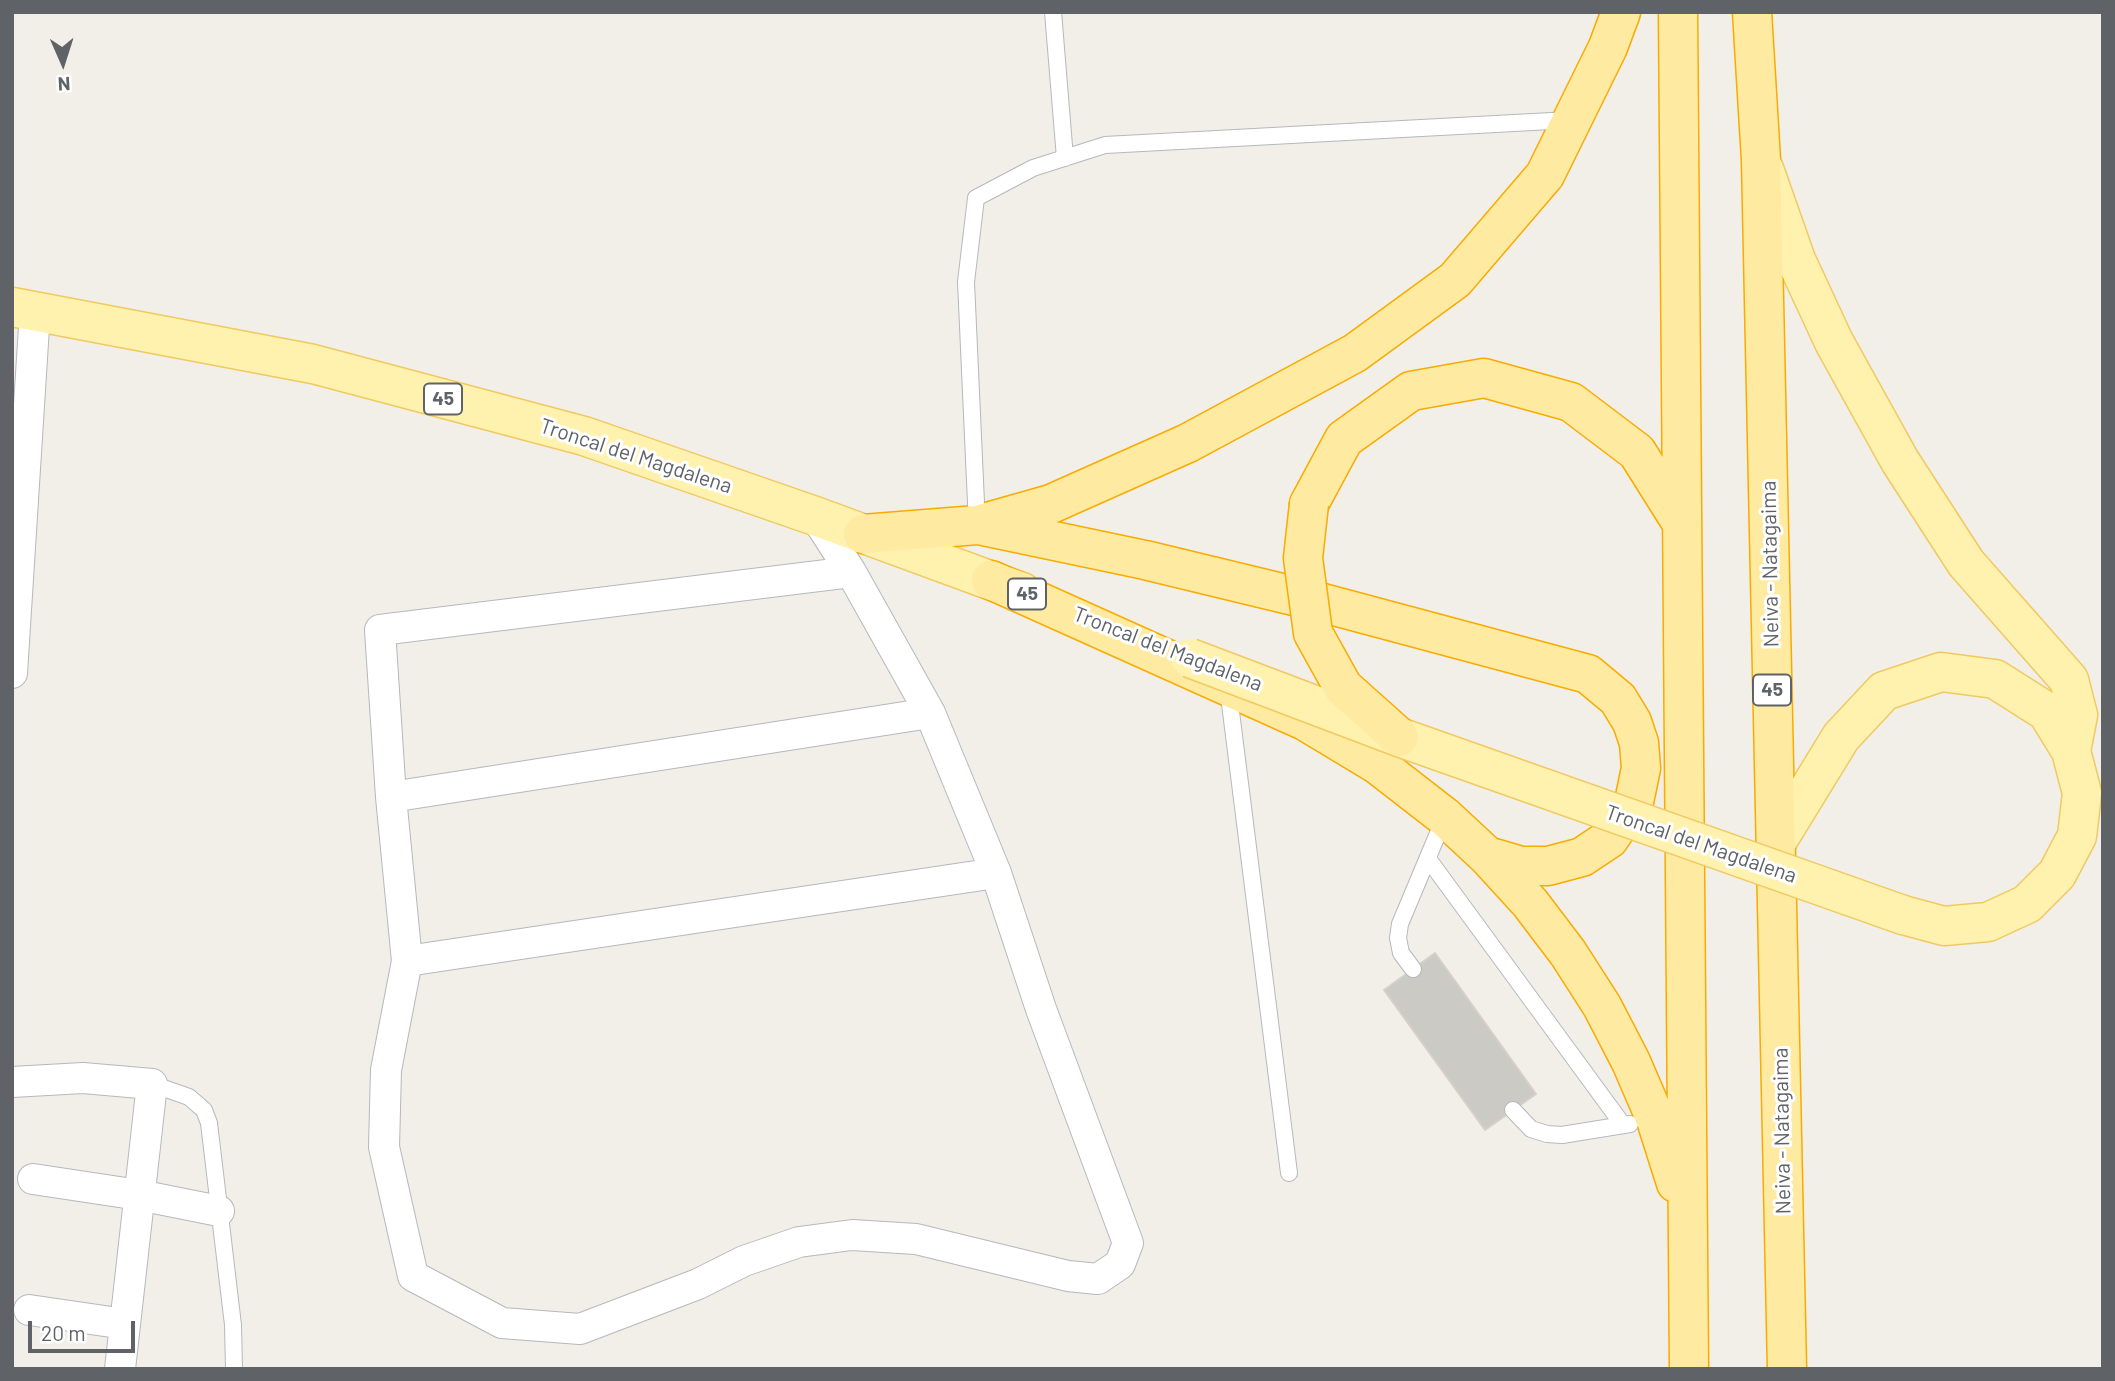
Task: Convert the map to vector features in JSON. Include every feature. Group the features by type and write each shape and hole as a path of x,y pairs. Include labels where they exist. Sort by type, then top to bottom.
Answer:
{"highway":[{"path":"863,534 978,525 1051,504 1188,443 1354,353 1455,280 1545,175 1608,47 1621,12"},
{"path":"1678,12 1689,1369"},
{"name":"Neiva - Natagaima","path":"1752,12 1761,160 1787,1369"},
{"path":"1399,737 1343,687 1313,633 1303,558 1309,504 1344,439 1411,391 1484,378 1571,402 1637,452 1681,523"},
{"path":"978,525 1145,560 1323,603 1588,674 1618,699 1632,722 1639,743 1641,768 1634,802 1609,839 1582,858 1548,866 1521,866 1487,856"},
{"path":"991,580 1305,721 1378,765 1445,817 1487,856 1530,903 1568,953 1632,1062 1639,1122 1675,1178 1689,1236"}],"main road":[{"name":"Troncal del Magdalena","path":"1761,160 1796,260 1834,342 1900,461 1966,564 2069,680 2078,715 2071,751"},
{"name":"Troncal del Magdalena","path":"24,309 313,365 584,436 991,580 1399,737 1903,915 1944,926 1988,922 2027,904 2057,874 2077,836 2082,793 2071,751 2047,712 1995,678 1941,672 1884,691 1841,737 1776,843"}],"street":[{"path":"12,673 24,309"},
{"path":"815,516 851,572 930,713 996,873 1041,1009 1128,1243 1120,1264 1098,1279 1068,1276 916,1239 852,1235 799,1242 755,1257 698,1284 580,1329 502,1323 413,1276 384,1147 386,1070 407,961 391,797 380,630 851,572"},
{"path":"391,797 930,713"},
{"path":"407,961 996,873"},
{"path":"12,1082 83,1078 152,1084 121,1369"},
{"path":"33,1179 139,1195 219,1211"},
{"path":"29,1310 125,1324"}],"lane":[{"path":"1053,12 1065,158"},
{"path":"978,525 966,282 976,198 1033,168 1105,145 1572,120"},
{"path":"1227,685 1289,1172"},
{"path":"1413,969 1401,953 1399,931 1445,817"},
{"path":"1429,860 1639,1122 1562,1135 1547,1134 1531,1129 1513,1110"},
{"path":"152,1084 189,1097 204,1111 209,1123 233,1325 234,1369"}],"building":[{"path":"1435,953 1536,1094 1485,1130 1384,990"}]}
